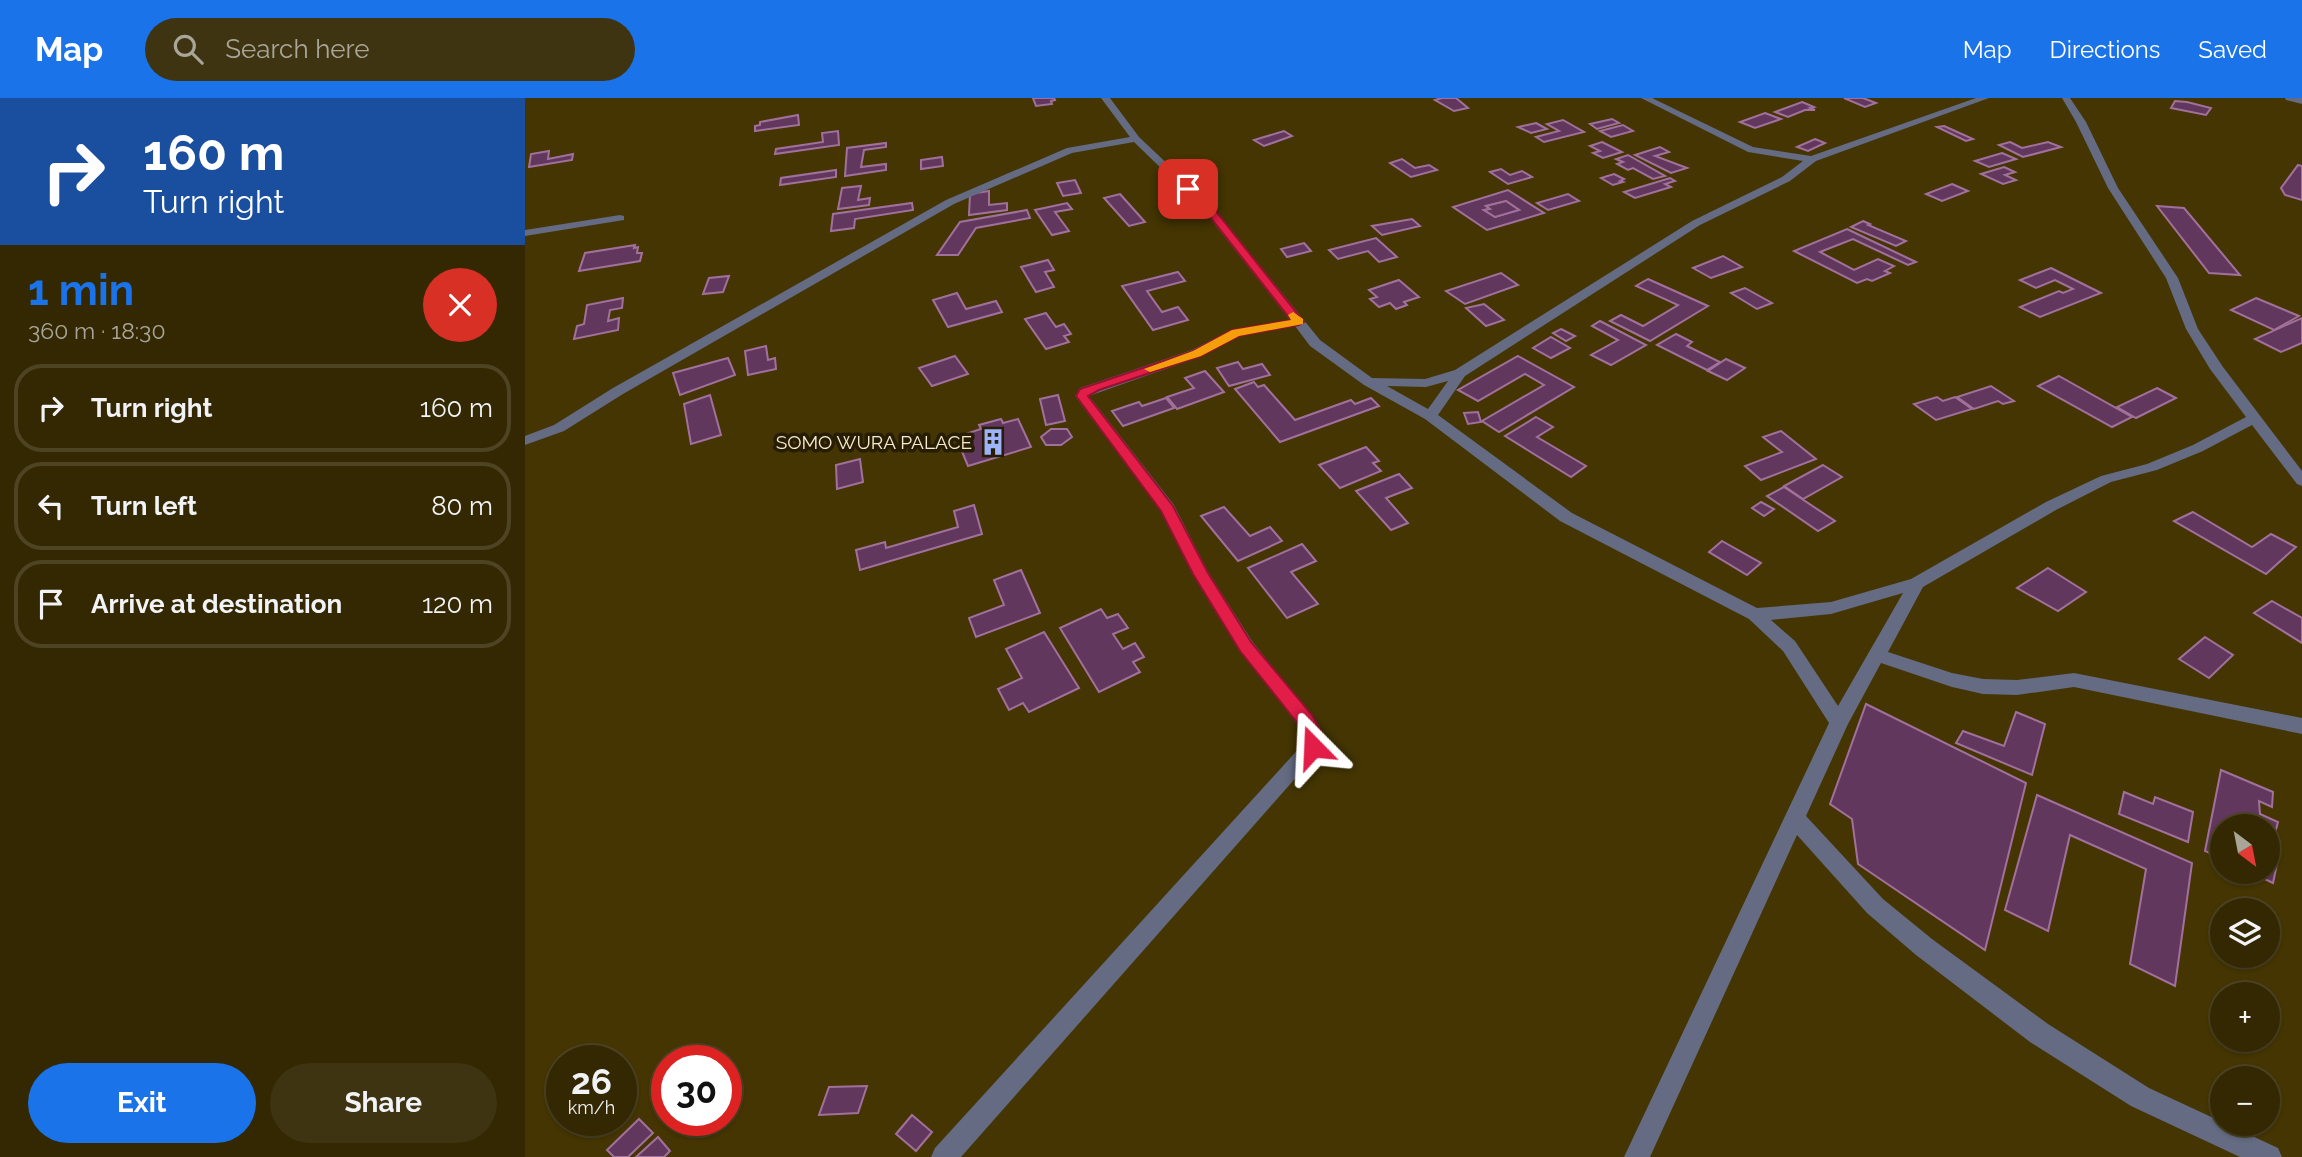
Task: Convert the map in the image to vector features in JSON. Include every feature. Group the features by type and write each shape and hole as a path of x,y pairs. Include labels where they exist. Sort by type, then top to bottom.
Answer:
{"street":[{"path":"1105,98 1136,138 1206,206 1315,343 1369,382 1430,416 1566,517 1755,615 1789,646 1839,722"},
{"path":"1645,98 1751,150 1812,159"},
{"path":"1369,382 1426,383 1460,373 1696,223 1786,179 1812,159 1985,98"},
{"path":"2066,98 2081,122 2113,188 2172,278 2192,329 2217,369 2302,481"},
{"path":"2289,98 2302,101"},
{"path":"525,441 559,428 654,370 950,202 1070,150 1136,138"},
{"path":"525,233 620,218"},
{"path":"944,1157 1313,747 1313,733 1246,646 1201,574 1168,509 1082,396 1085,391 1095,387 1197,353 1236,333 1299,322"},
{"path":"1430,416 1460,373"},
{"path":"1755,615 1831,608 1917,583 2051,506 2106,479 2152,467 2198,448 2256,418"},
{"path":"1637,1157 1839,722 1917,583"},
{"path":"1877,655 1944,677 1995,688 2037,687 2074,680 2302,726"},
{"path":"1795,818 1875,906 1924,947 2039,1032 2140,1097 2269,1157"}],"building":[{"path":"1033,98 1055,100 1051,101 1052,104 1036,106"},
{"path":"1456,98 1468,108 1454,111 1435,100"},
{"path":"1844,98 1863,98 1876,103 1865,107"},
{"path":"2175,101 2211,108 2206,115 2171,108"},
{"path":"1802,102 1815,110 1805,110 1788,117 1775,112"},
{"path":"1765,113 1781,119 1755,128 1740,122"},
{"path":"798,115 799,125 755,131 755,126 760,125 760,122"},
{"path":"1612,119 1619,123 1597,129 1590,124"},
{"path":"1563,120 1584,132 1544,142 1536,137 1559,131 1547,124"},
{"path":"1536,123 1547,129 1531,133 1518,127"},
{"path":"1623,125 1633,131 1611,137 1600,131"},
{"path":"1944,126 1973,139 1966,141 1937,127"},
{"path":"838,131 839,145 775,154 776,149 823,142 822,133"},
{"path":"1284,131 1292,136 1264,146 1254,140"},
{"path":"1815,139 1825,143 1808,151 1797,147"},
{"path":"1602,142 1622,152 1603,158 1593,153 1600,151 1590,146"},
{"path":"2010,142 2022,148 2048,142 2061,147 2023,157 1999,145"},
{"path":"886,143 886,147 864,150 861,167 886,164 886,170 845,176 847,148"},
{"path":"1660,147 1669,152 1655,156 1687,168 1671,173 1635,155"},
{"path":"549,151 548,159 573,154 572,160 529,167 531,154"},
{"path":"2002,153 2016,159 1989,167 1975,161"},
{"path":"1628,155 1665,176 1653,179 1633,168 1628,170 1617,164 1623,162 1616,159"},
{"path":"942,157 943,166 921,169 921,160"},
{"path":"1402,159 1415,168 1429,165 1437,170 1411,177 1390,163"},
{"path":"2298,165 2302,166 2302,200 2285,195 2281,188"},
{"path":"2004,167 2015,172 2005,175 2016,180 2003,184 1981,174"},
{"path":"1501,169 1510,175 1522,171 1532,177 1508,184 1490,172"},
{"path":"836,170 836,177 780,185 781,178"},
{"path":"1614,174 1624,179 1620,181 1623,182 1613,185 1601,178"},
{"path":"1670,178 1675,181 1665,184 1671,187 1635,198 1624,192"},
{"path":"1075,180 1081,193 1063,196 1057,183"},
{"path":"1952,184 1968,191 1942,201 1926,194"},
{"path":"861,186 858,200 870,198 869,205 838,209 842,188"},
{"path":"1508,190 1544,213 1487,230 1453,207","holes":["1506,201 1519,210 1495,217 1484,210 1490,209 1486,206"]},
{"path":"989,191 989,205 1007,203 1007,210 969,215 970,194"},
{"path":"1120,194 1145,222 1129,226 1104,198"},
{"path":"1568,194 1579,201 1548,210 1537,203"},
{"path":"1506,201 1519,210 1495,217 1484,210 1490,209 1486,206"},
{"path":"912,203 913,210 855,219 854,228 831,231 833,214"},
{"path":"1067,203 1072,209 1055,212 1069,231 1052,235 1035,210"},
{"path":"2157,206 2184,208 2240,275 2209,273"},
{"path":"1027,210 1030,218 976,228 958,255 937,255 960,222"},
{"path":"1412,219 1420,226 1382,235 1372,226"},
{"path":"1863,221 1906,241 1896,246 1851,227"},
{"path":"1847,229 1916,262 1908,265 1853,239 1820,252 1854,270 1878,259 1894,266 1885,271 1890,273 1872,281 1867,279 1857,283 1794,251"},
{"path":"1376,238 1397,257 1379,262 1368,251 1338,259 1329,250"},
{"path":"1304,243 1311,251 1287,257 1281,249"},
{"path":"635,245 634,248 638,247 637,253 642,253 640,261 579,271 585,253"},
{"path":"1723,256 1742,267 1711,278 1693,268"},
{"path":"1048,260 1054,270 1045,272 1054,287 1036,292 1021,267"},
{"path":"2051,268 2101,293 2040,317 2020,307 2059,291 2063,293 2073,289 2055,280 2036,288 2020,280"},
{"path":"1178,272 1185,281 1147,291 1162,312 1178,307 1188,320 1153,330 1122,286"},
{"path":"1501,273 1518,285 1465,304 1446,291"},
{"path":"729,276 723,292 703,294 709,278"},
{"path":"1648,279 1708,306 1650,341 1610,321 1621,315 1643,326 1678,305 1636,286"},
{"path":"1399,280 1419,297 1404,302 1407,305 1396,309 1390,303 1379,307 1370,299 1377,297 1369,290"},
{"path":"1745,288 1772,303 1757,309 1731,293"},
{"path":"957,293 966,309 996,301 1002,312 948,327 933,300"},
{"path":"623,298 622,308 610,310 608,321 619,318 618,330 574,339 577,326 584,324 587,305"},
{"path":"2256,298 2299,316 2274,330 2231,310"},
{"path":"1484,304 1504,320 1486,326 1466,308"},
{"path":"1046,313 1056,327 1064,324 1071,334 1064,336 1069,342 1046,349 1025,319"},
{"path":"2302,318 2302,343 2281,352 2255,339"},
{"path":"1600,321 1646,345 1611,365 1591,355 1618,340 1592,326"},
{"path":"1561,329 1575,336 1566,341 1553,333"},
{"path":"1676,334 1692,342 1687,346 1720,362 1707,370 1657,345"},
{"path":"1551,337 1570,348 1551,358 1533,348"},
{"path":"766,346 768,360 775,358 776,369 748,375 745,351"},
{"path":"955,356 968,374 932,386 919,368"},
{"path":"1518,356 1574,387 1499,432 1482,421 1544,385 1525,374 1478,401 1458,390"},
{"path":"728,358 735,375 680,395 673,373"},
{"path":"1726,359 1745,368 1727,380 1708,371"},
{"path":"1238,362 1243,369 1262,364 1270,375 1229,386 1217,368"},
{"path":"1205,371 1224,392 1177,409 1167,397 1194,388 1185,378"},
{"path":"2059,376 2132,417 2112,427 2038,386"},
{"path":"1254,382 1258,387 1264,385 1295,420 1351,400 1355,404 1371,398 1379,406 1280,442 1235,389"},
{"path":"1991,386 2014,401 2003,404 1998,401 1974,409 1957,397"},
{"path":"2157,388 2176,398 2136,418 2117,407"},
{"path":"710,395 721,435 691,444 684,404"},
{"path":"1058,395 1065,421 1046,425 1040,399"},
{"path":"1937,397 1943,401 1955,397 1972,409 1936,420 1914,404"},
{"path":"1166,398 1174,408 1123,426 1112,411 1139,402 1142,406"},
{"path":"1478,412 1481,422 1468,424 1464,413"},
{"path":"1536,417 1553,427 1537,437 1586,466 1571,477 1505,436"},
{"name":"SOMO WURA PALACE","path":"1001,419 1003,423 1018,419 1031,447 968,466 956,437 981,429 979,425"},
{"path":"1051,429 1067,429 1072,437 1061,445 1046,445 1041,437"},
{"path":"1781,431 1816,459 1761,480 1745,466 1782,452 1763,437"},
{"path":"1366,447 1379,461 1373,463 1381,471 1340,488 1319,465"},
{"path":"860,459 863,482 837,489 836,465"},
{"path":"1823,465 1842,477 1803,499 1784,486"},
{"path":"1399,474 1412,488 1386,498 1408,523 1391,530 1356,491"},
{"path":"1784,487 1835,521 1818,531 1767,496"},
{"path":"1761,502 1774,509 1764,516 1752,508"},
{"path":"974,505 982,534 860,570 856,550 885,542 886,548 958,527 954,511"},
{"path":"1224,507 1250,536 1270,527 1282,541 1238,561 1201,516"},
{"path":"2193,512 2252,547 2271,534 2296,547 2266,574 2174,521"},
{"path":"1722,541 1761,563 1747,575 1709,552"},
{"path":"1302,544 1316,561 1291,572 1318,604 1287,618 1248,568"},
{"path":"2048,568 2086,592 2058,611 2017,588"},
{"path":"1021,570 1040,613 976,637 969,618 1004,605 994,580"},
{"path":"2272,601 2302,618 2302,643 2254,613"},
{"path":"1101,609 1107,618 1118,614 1128,628 1113,634 1123,649 1135,643 1144,657 1133,662 1140,672 1099,692 1060,628"},
{"path":"1044,632 1079,688 1029,712 1023,703 1009,710 998,689 1022,678 1006,649"},
{"path":"2205,637 2233,655 2209,678 2179,659"},
{"path":"1866,704 2026,783 1985,950 1858,864 1852,819 1830,804"},
{"path":"2016,712 2045,724 2032,775 1956,743 1963,731 2004,746"},
{"path":"2221,770 2273,792 2272,807 2259,801 2260,814 2212,814"},
{"path":"2124,792 2153,804 2155,797 2193,812 2188,842 2119,814"},
{"path":"2037,795 2192,863 2175,986 2130,964 2146,869 2070,835 2048,931 2005,910"},
{"path":"2210,826 2210,853 2205,851"},
{"path":"867,1086 858,1113 819,1115 829,1087"},
{"path":"912,1115 932,1132 916,1151 896,1134"},
{"path":"639,1119 651,1131 651,1135 628,1157 614,1157 607,1150 621,1136 637,1136"},
{"path":"658,1137 670,1151 664,1157 636,1157"}],"slow traffic":[{"path":"1150,369 1197,353 1236,333 1299,322 1293,315"}],"place":[{"name":"SOMO WURA PALACE","path":"993,442"}],"route":[{"path":"1188,189 1206,206 1299,322 1236,333 1197,353 1095,387 1085,391 1082,396 1168,509 1201,574 1246,646 1313,733 1313,747"}]}
